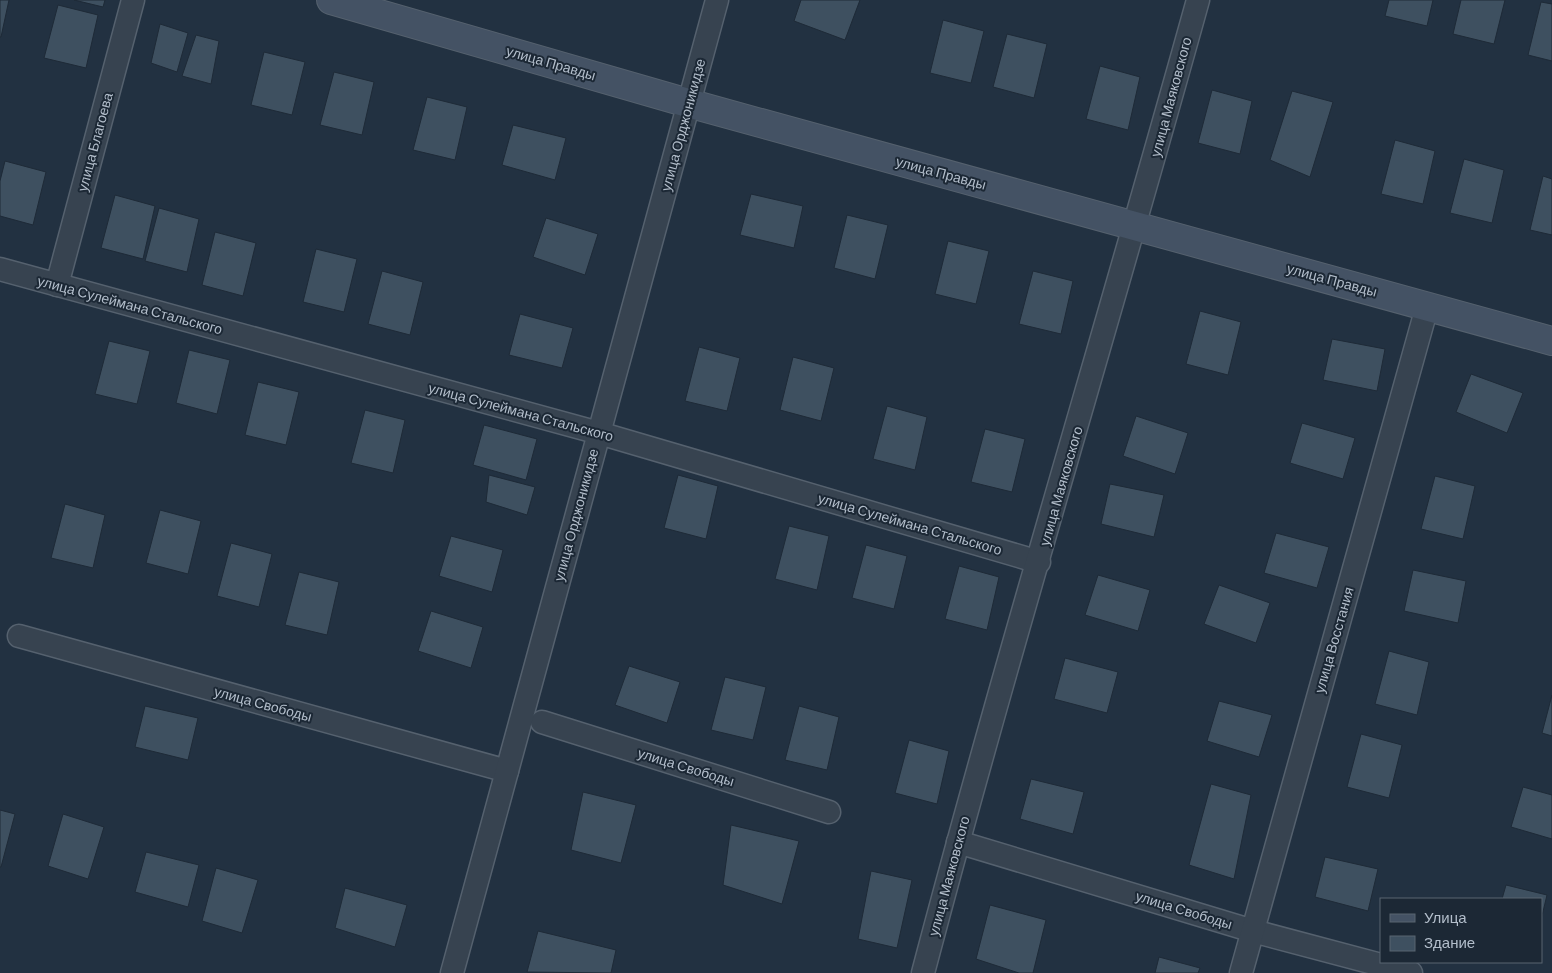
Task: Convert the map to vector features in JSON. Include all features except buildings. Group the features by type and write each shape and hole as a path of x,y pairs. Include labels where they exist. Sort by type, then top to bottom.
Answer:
{"street":[{"name":"улица Благоева","path":"57,285 133,0"},
{"name":"улица Правды","path":"331,0 688,103 1552,341"},
{"name":"улица Орджоникидзе","path":"452,973 717,0"},
{"name":"улица Маяковского","path":"923,973 958,842 1136,226 1198,0"},
{"name":"улица Сулеймана Стальского","path":"0,269 599,433 1039,562"},
{"name":"улица Восстания","path":"1241,973 1427,306"},
{"name":"улица Свободы","path":"19,636 507,771"},
{"name":"улица Свободы","path":"542,722 829,812"},
{"name":"улица Свободы","path":"958,842 1253,931 1411,973"}]}
